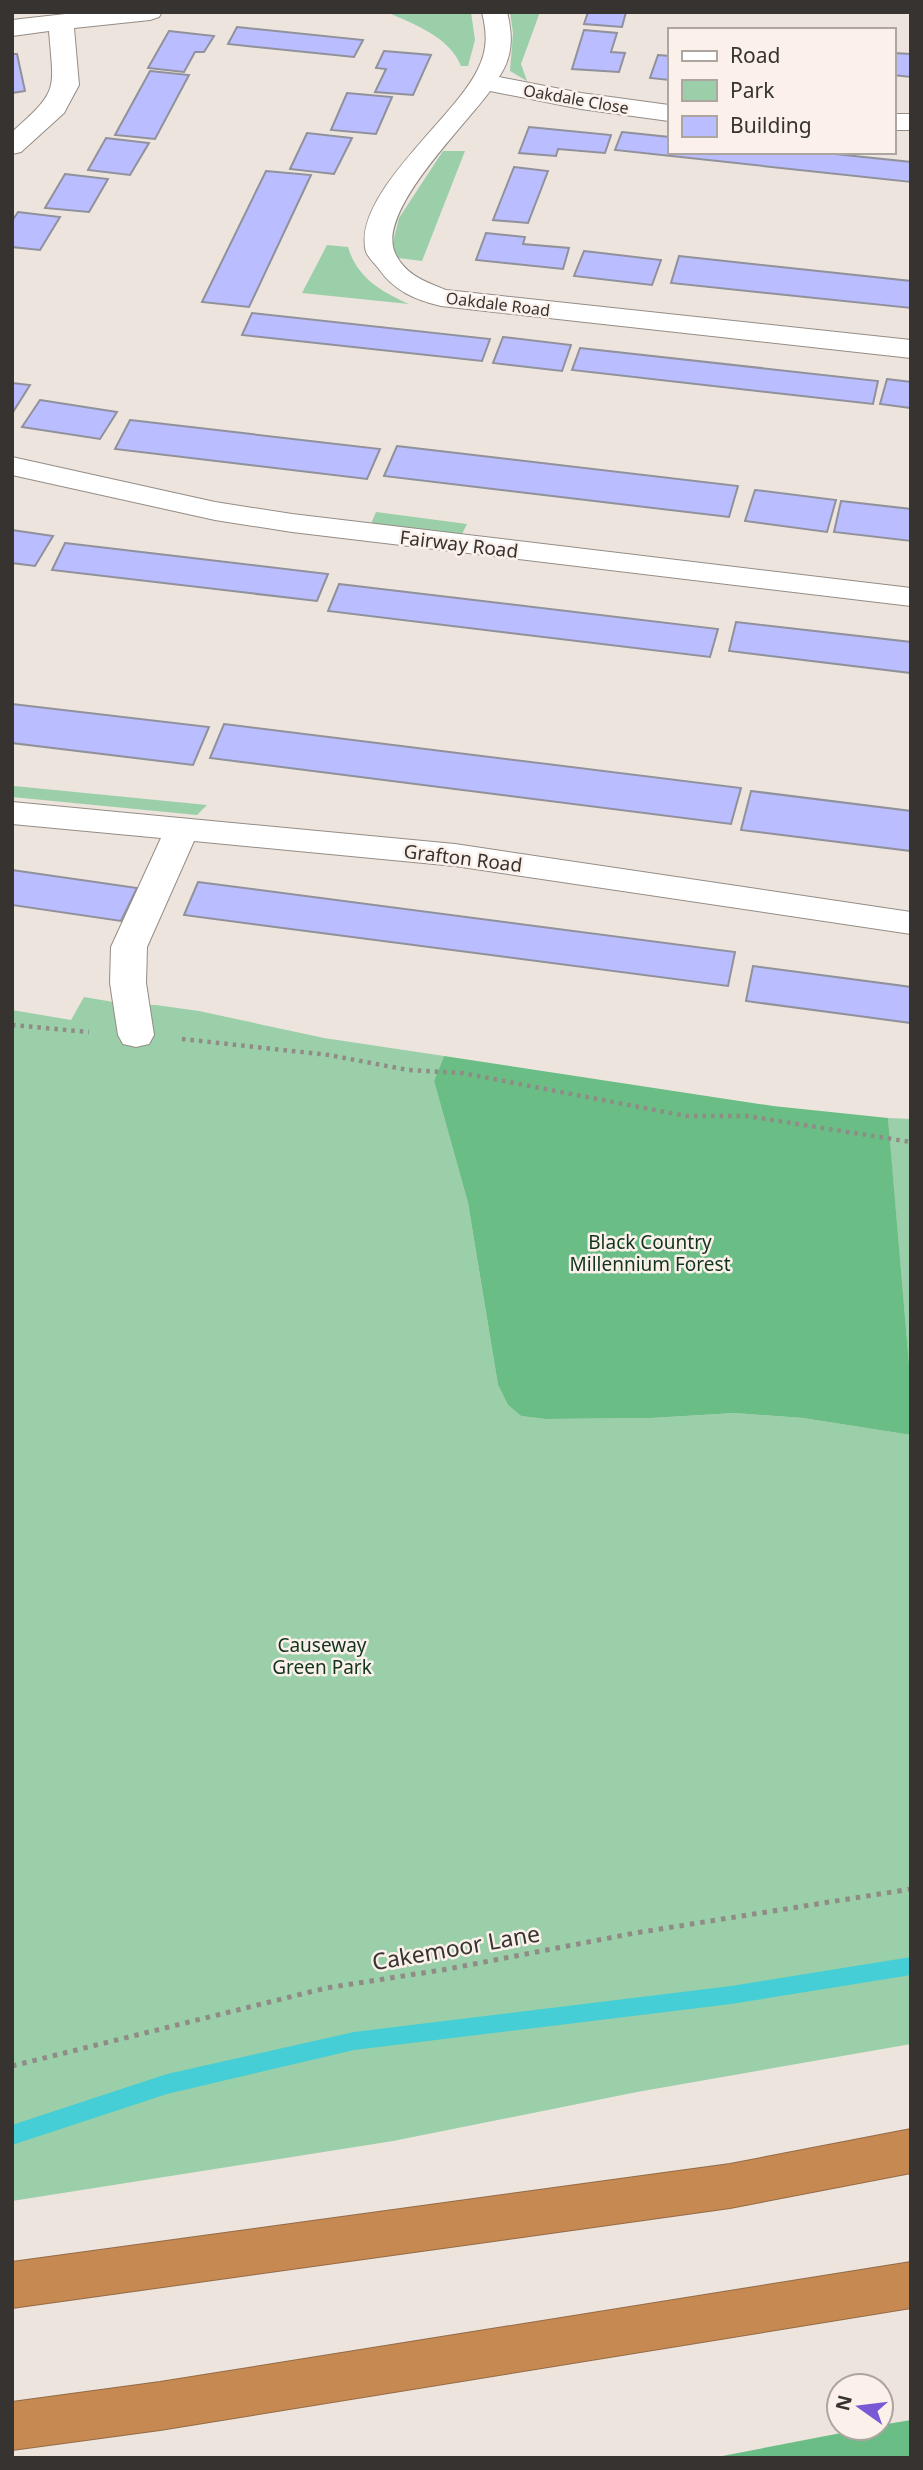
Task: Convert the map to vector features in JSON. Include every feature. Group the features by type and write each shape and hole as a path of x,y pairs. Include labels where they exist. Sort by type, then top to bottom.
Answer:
{"highway":[{"path":"12,2285 730,2186 911,2151"},
{"path":"12,2426 173,2404 911,2285"}],"street":[{"path":"12,27 150,12"},
{"name":"Oakdale Road","path":"494,12 500,45 484,82 416,166 380,222 379,251 387,265 406,282 441,298 911,349"},
{"path":"12,146 55,107 66,85 61,23"},
{"name":"Oakdale Close","path":"484,82 581,101 668,113"},
{"name":"Fairway Road","path":"12,466 202,509 292,523 911,597"},
{"name":"Grafton Road","path":"12,813 455,855 911,923"},
{"path":"136,1034 128,983 129,947 183,828"}],"path":[{"path":"12,1025 136,1034 329,1055 408,1070 462,1073 686,1116 747,1116 911,1142"},
{"name":"Cakemoor Lane","path":"12,2066 327,1988 448,1969 635,1933 911,1889"}],"green space":[{"path":"386,12 471,12 475,40 468,66 461,66 448,47 429,32"},
{"path":"510,12 540,12 521,64 527,81 510,71 513,33"},
{"path":"443,151 465,151 422,261 398,258 392,246 399,218"},
{"path":"327,245 348,247 358,267 372,283 409,304 302,293"},
{"path":"376,512 467,524 461,536 370,526"},
{"path":"14,786 207,805 197,815 12,797"},
{"name":"Causeway Green Park","path":"84,997 131,1005 156,1005 199,1011 324,1038 444,1056 434,1081 468,1203 498,1385 508,1405 521,1416 545,1419 651,1418 735,1413 803,1418 911,1435 911,2044 637,2092 393,2141 12,2201 12,1010 71,1020"},
{"name":"Black Country Millennium Forest","path":"444,1056 773,1106 888,1118 911,1387 911,1435 803,1418 735,1413 651,1418 545,1419 521,1416 508,1405 498,1385 468,1203 434,1081"},
{"path":"888,1118 911,1119 911,1387 891,1156"},
{"path":"911,2420 911,2458 712,2458 825,2436 825,2442 895,2442 895,2423"}],"building":[{"path":"588,12 626,12 622,27 584,24"},
{"path":"237,27 363,40 354,57 228,44"},
{"path":"584,30 617,33 611,52 625,53 619,72 572,69"},
{"path":"169,31 214,36 204,52 195,52 184,72 148,68"},
{"path":"384,51 431,55 413,95 375,92 386,69 376,68"},
{"path":"895,53 911,54 911,77 895,75"},
{"path":"12,54 17,54 25,91 12,93"},
{"path":"658,55 668,56 668,80 650,78"},
{"path":"150,71 189,75 155,139 115,135"},
{"path":"347,93 392,97 376,134 331,130"},
{"path":"529,127 611,135 605,153 558,149 556,156 519,153"},
{"path":"622,132 668,137 668,154 835,154 911,162 911,182 615,150"},
{"path":"307,133 352,138 334,174 290,169"},
{"path":"106,138 149,143 130,175 88,170"},
{"path":"514,167 548,171 528,223 493,220"},
{"path":"266,171 311,175 249,307 202,302"},
{"path":"65,174 108,179 89,212 45,208"},
{"path":"18,212 60,217 40,250 12,247 12,221"},
{"path":"486,233 525,237 523,244 569,248 563,269 476,260"},
{"path":"584,251 661,260 652,285 574,276"},
{"path":"679,256 911,281 911,308 671,283"},
{"path":"252,313 490,339 482,361 242,335"},
{"path":"503,337 571,345 562,371 493,363"},
{"path":"580,348 878,381 873,404 572,370"},
{"path":"887,379 911,382 911,408 880,404"},
{"path":"12,383 30,385 13,412 12,412"},
{"path":"40,400 117,412 100,439 22,427"},
{"path":"130,420 380,449 367,479 115,449"},
{"path":"397,446 738,486 729,517 384,476"},
{"path":"755,490 836,500 827,532 745,521"},
{"path":"841,501 911,509 911,541 834,532"},
{"path":"12,530 53,536 35,566 12,563"},
{"path":"65,543 328,574 317,601 52,570"},
{"path":"339,584 718,629 710,657 328,611"},
{"path":"736,622 911,642 911,673 729,651"},
{"path":"12,704 209,727 193,765 12,743"},
{"path":"224,724 741,788 731,824 210,758"},
{"path":"751,791 911,811 911,851 741,830"},
{"path":"12,870 137,888 121,921 12,905"},
{"path":"198,882 735,952 728,986 184,915"},
{"path":"753,966 911,987 911,1023 746,1001"}],"waterway":[{"path":"12,2135 167,2084 354,2041 731,1995 911,1966"}]}
